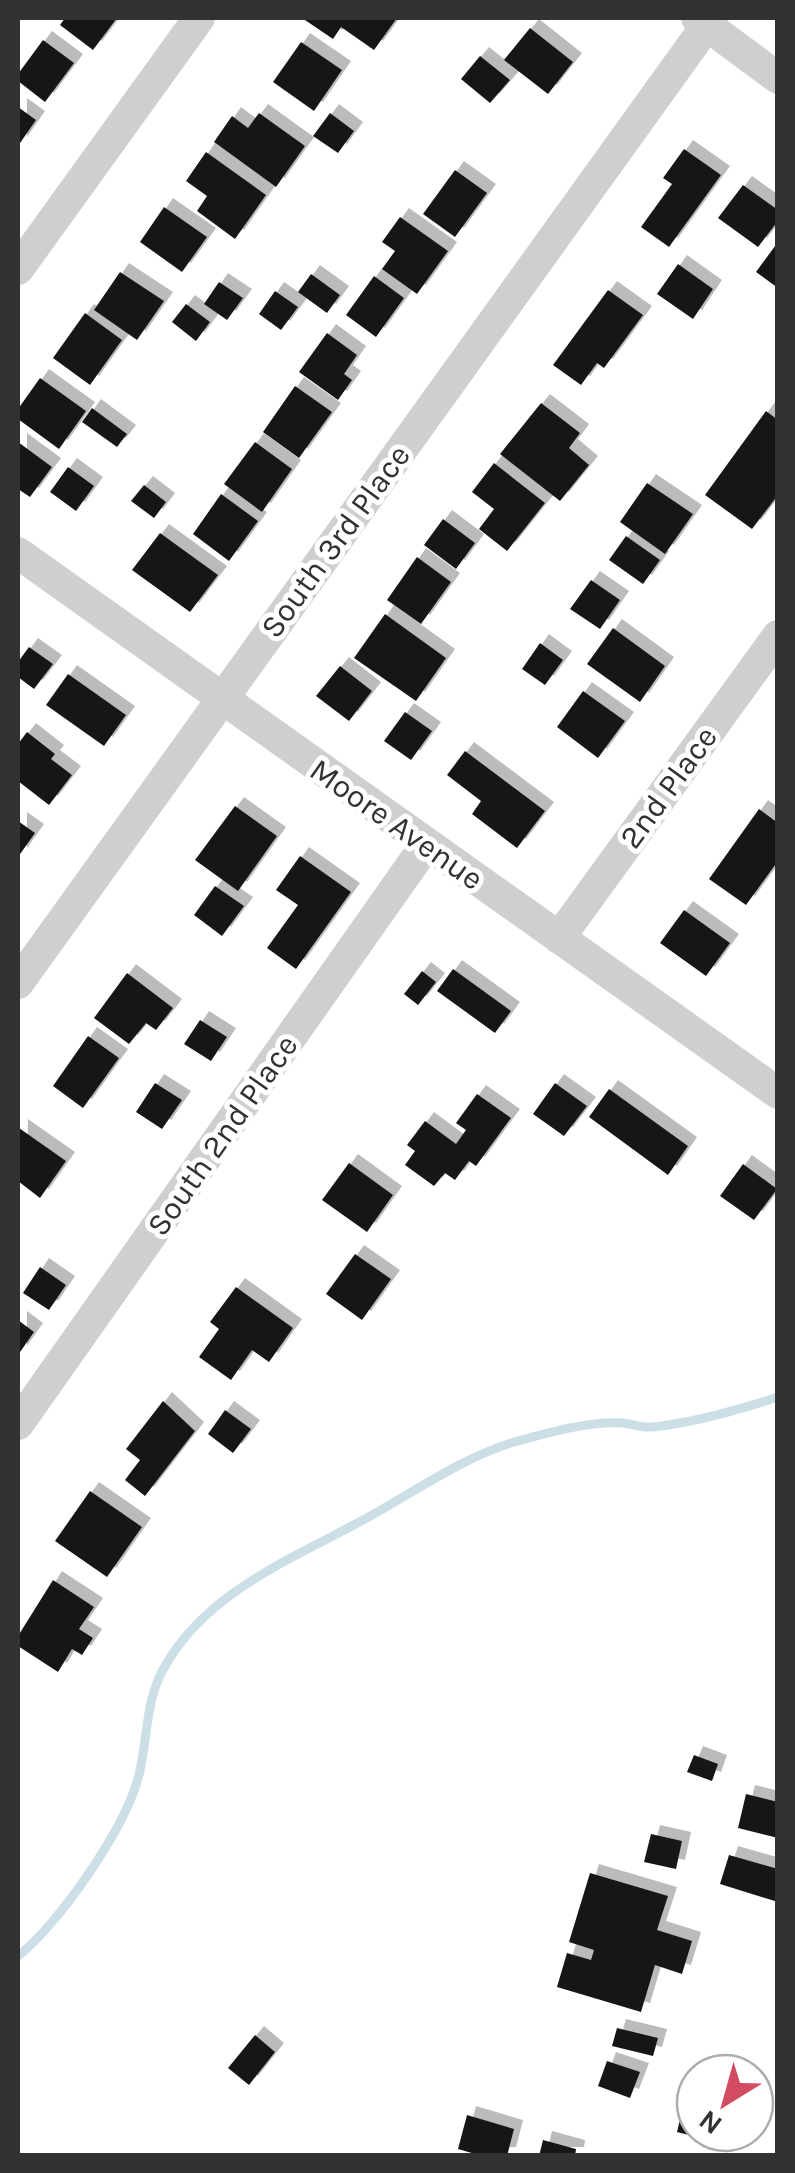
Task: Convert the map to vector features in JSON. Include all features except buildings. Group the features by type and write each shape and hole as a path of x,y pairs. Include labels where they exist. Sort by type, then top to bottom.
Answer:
{"street":[{"path":"18,270 199,18"},
{"path":"705,20 778,78"},
{"name":"South 3rd Place","path":"18,983 653,99 705,20"},
{"name":"Moore Avenue","path":"18,553 778,1093"},
{"name":"2nd Place","path":"559,938 778,636"},
{"name":"South 2nd Place","path":"18,1424 426,845"}],"waterway":[{"path":"18,1956 71,1898 121,1821 139,1775 150,1706 165,1666 183,1640 228,1597 458,1465 498,1448 584,1425 623,1423 648,1427 684,1422 778,1397"}]}
